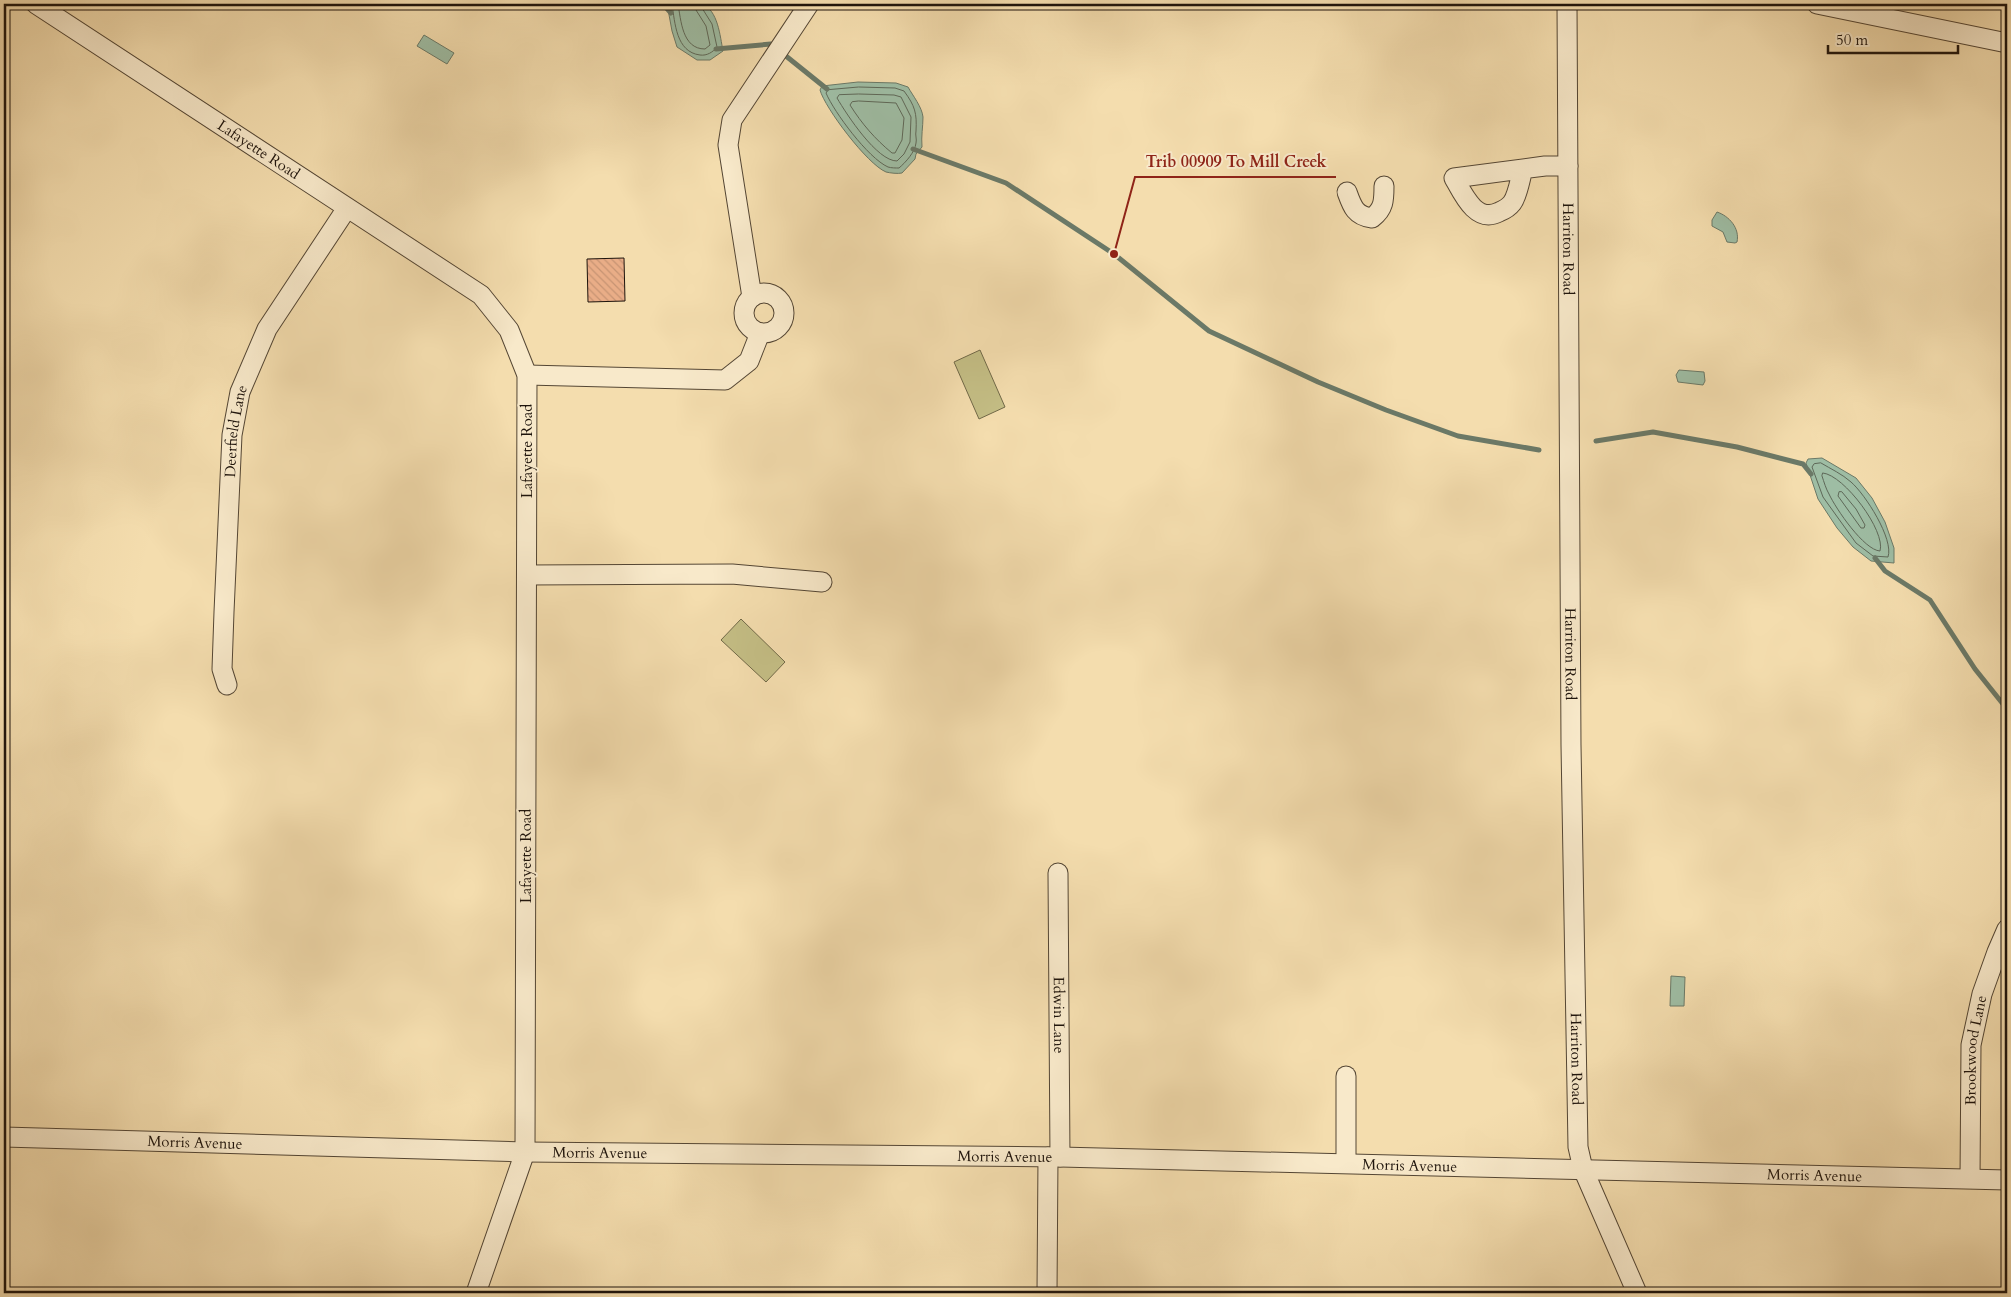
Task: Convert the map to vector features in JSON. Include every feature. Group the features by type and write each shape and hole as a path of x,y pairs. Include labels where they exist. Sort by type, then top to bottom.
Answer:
{"street":[{"name":"Lafayette Road","path":"36,4 481,295 509,330 528,375 525,1152 476,1293"},
{"path":"752,297 728,145 732,120 809,4"},
{"name":"Harriton Road","path":"1567,4 1571,745 1578,1147 1583,1169 1637,1293"},
{"path":"1817,4 2007,43"},
{"path":"1523,169 1545,166 1568,166"},
{"path":"1347,192 1357,212 1363,217 1372,218 1380,211 1384,202 1384,186"},
{"name":"Deerfield Lane","path":"227,684 222,669 224,603 232,435 240,392 267,329 347,208"},
{"path":"764,293 770,294 781,302 783,308 782,321 779,327 773,331 760,333 749,326 745,321 744,308 752,297 764,293"},
{"path":"528,375 725,380 749,361 760,333"},
{"path":"527,575 732,574 822,582"},
{"name":"Edwin Lane","path":"1047,1293 1054,1157 1058,873"},
{"name":"Brookwood Lane","path":"1970,1178 1971,1045 1982,994 2007,929"},
{"path":"1346,1076 1346,1163"},
{"name":"Morris Avenue","path":"4,1137 525,1152 1054,1157 2007,1180"}],"shaded area":[{"path":"980,350 1005,407 979,419 954,362"},
{"path":"741,619 785,662 766,682 721,640"}],"water":[{"path":"667,4 702,4 707,7 715,18 723,51 710,60 697,60 677,47"},
{"path":"424,35 454,53 447,64 417,46"},
{"path":"858,82 896,83 908,87 919,105 923,117 922,147 916,154 915,159 902,173 886,172 868,158 838,122 820,90 822,86"},
{"path":"1717,212 1726,216 1733,223 1737,232 1737,242 1727,242 1723,232 1712,226 1712,220"},
{"path":"1679,370 1704,372 1705,381 1703,385 1678,382 1676,375"},
{"path":"1822,458 1856,478 1872,498 1885,522 1894,548 1894,563 1871,561 1853,547 1837,528 1818,499 1806,463 1808,459"},
{"path":"1671,976 1685,977 1684,1006 1670,1006"}],"building":[{"path":"624,258 625,301 588,302 587,259"}],"waterway":[{"path":"663,4 671,13"},
{"path":"716,49 771,44 827,89"},
{"path":"913,149 1006,183 1114,254 1209,331 1318,382 1386,410 1458,436 1539,450"},
{"path":"1596,441 1653,432 1737,447 1803,464 1811,474"},
{"path":"1875,558 1885,571 1930,600 1975,669 2007,709"}],"place":[{"name":"Trib 00909 To Mill Creek","path":"1114,254"}]}
